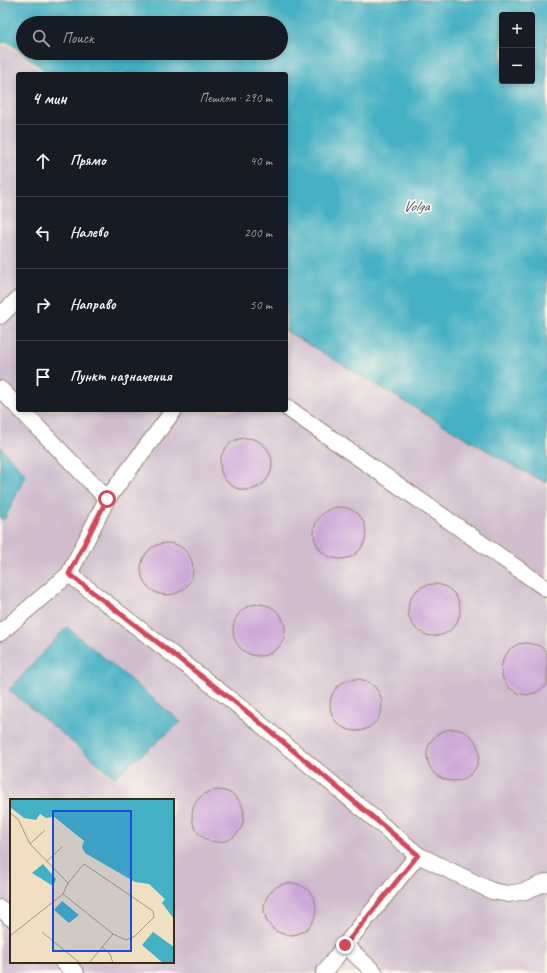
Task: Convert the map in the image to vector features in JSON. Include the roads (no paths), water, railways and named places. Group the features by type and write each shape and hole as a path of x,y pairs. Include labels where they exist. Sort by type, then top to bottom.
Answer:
{"lane":[{"path":"0,316 16,300"},
{"path":"0,388 16,405"},
{"path":"288,408 547,589"},
{"path":"23,412 107,499"},
{"path":"0,633 69,574 107,499 172,412"},
{"path":"69,574 240,706 418,855 492,891 508,894 525,891 547,882"},
{"path":"324,973 418,855"},
{"path":"0,908 10,917"},
{"path":"345,945 375,973"},
{"path":"64,963 76,973"}],"water":[{"name":"Volga","path":"0,0 547,0 547,483 508,463 288,332 288,72 45,72 30,60 288,60 288,16 16,16 16,49 10,44 0,44"},
{"path":"0,447 26,475 4,520 0,518"},
{"path":"67,627 181,722 115,777 9,690"}]}
